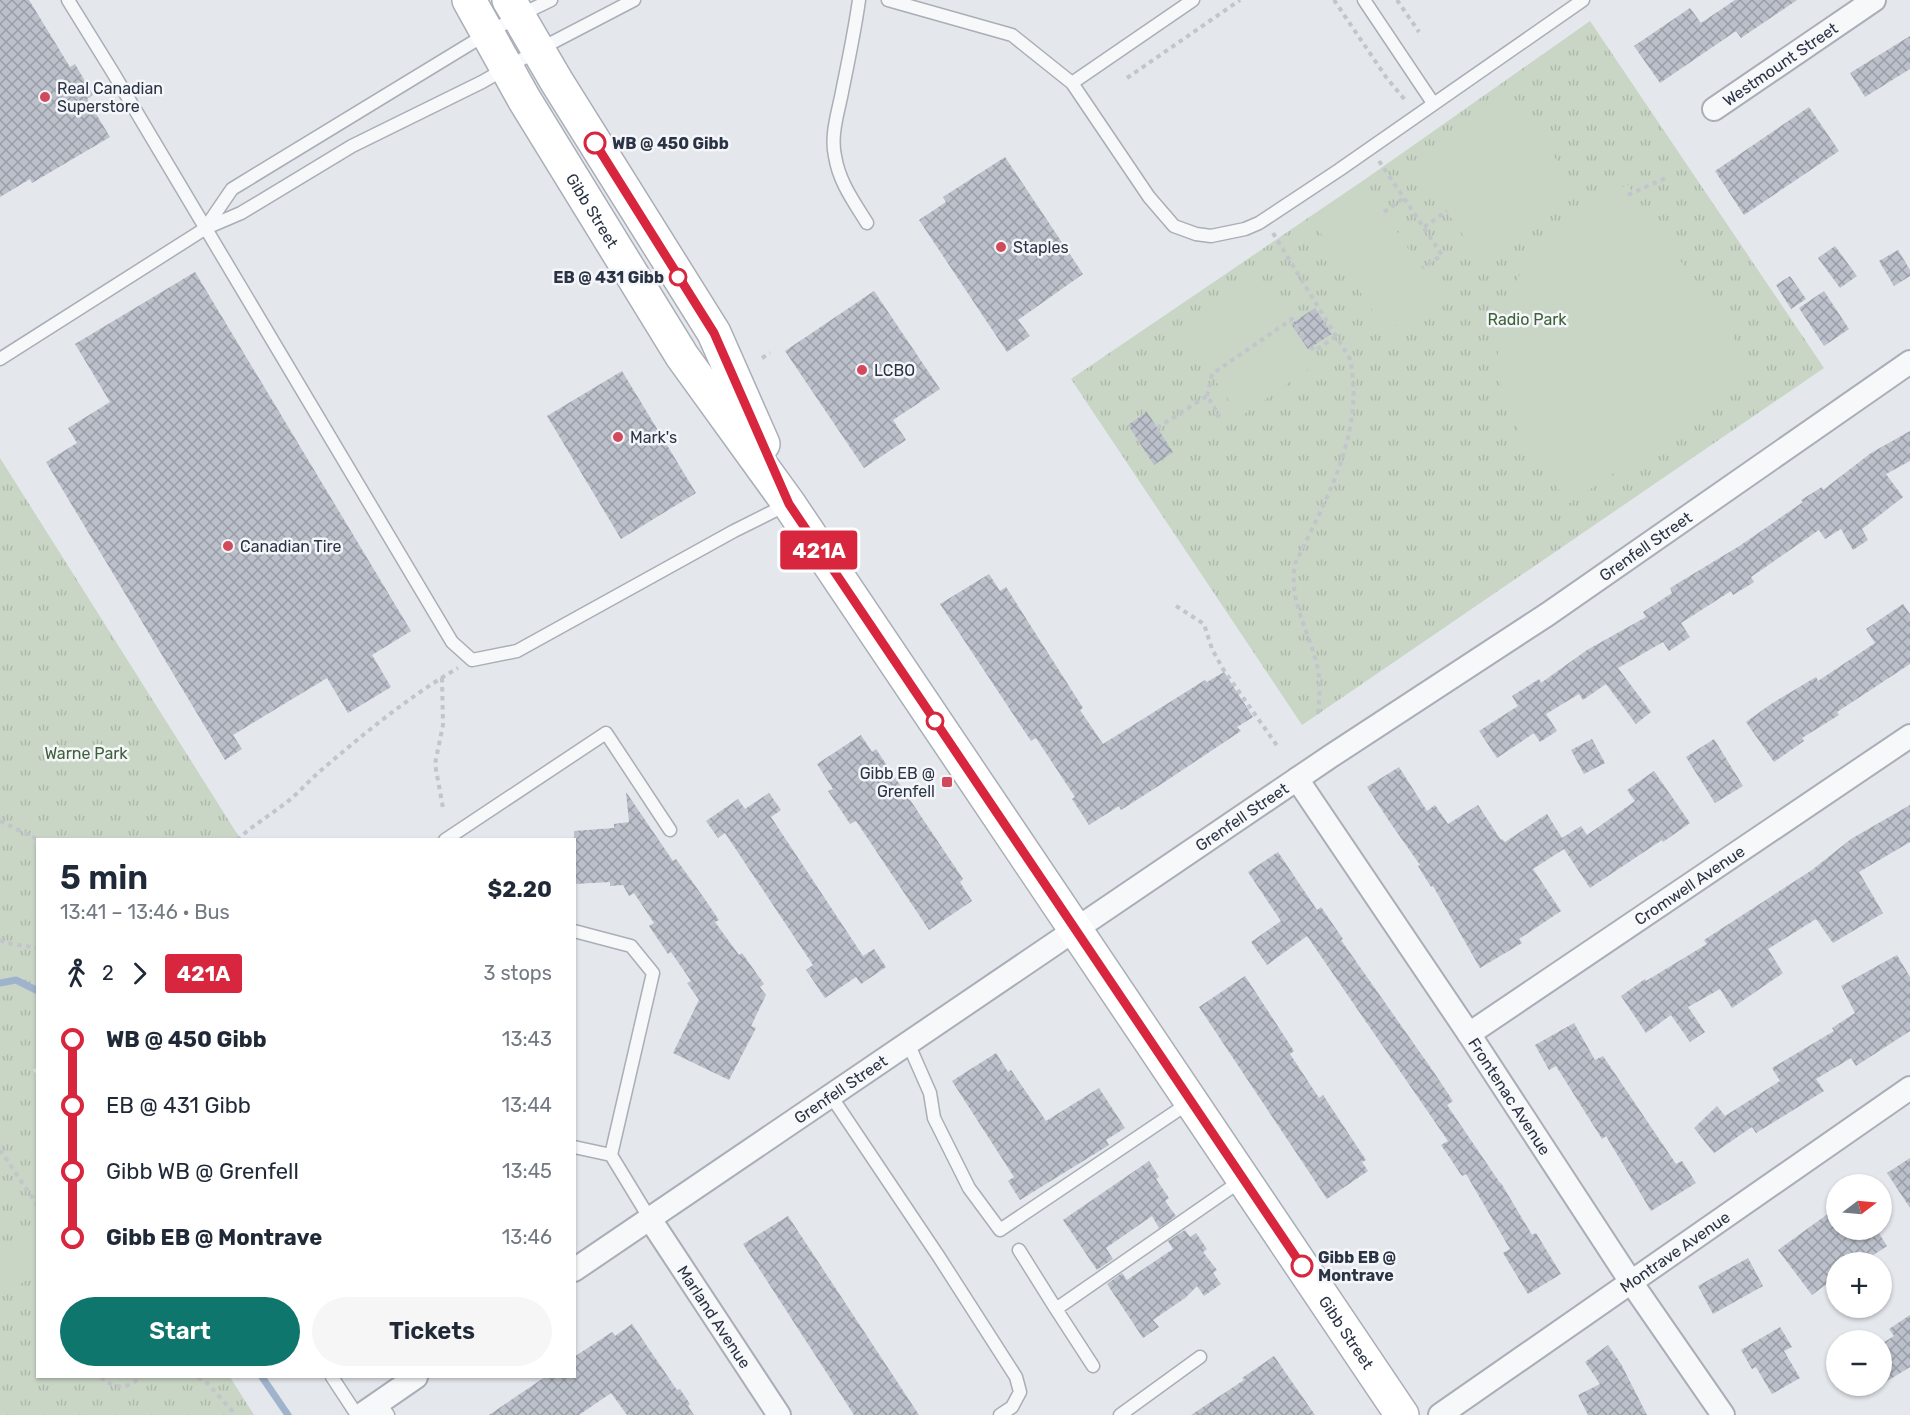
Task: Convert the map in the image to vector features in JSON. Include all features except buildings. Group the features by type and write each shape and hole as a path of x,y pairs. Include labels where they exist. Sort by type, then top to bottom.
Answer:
{"main road":[{"name":"Gibb Street","path":"469,0 524,99 682,356 789,504 1402,1415"},
{"name":"Gibb Street","path":"513,8 714,333 789,504"}],"street":[{"name":"Westmount Street","path":"1714,109 1874,0"},
{"name":"Grenfell Street","path":"576,1269 1297,778 1548,614 1910,362"},
{"name":"Cromwell Avenue","path":"1469,1034 1910,736"},
{"name":"Frontenac Avenue","path":"1297,778 1469,1034 1631,1282 1723,1415"},
{"name":"Montrave Avenue","path":"1440,1415 1910,1088"},
{"name":"Marland Avenue","path":"650,1219 772,1410"},
{"path":"371,1412 409,1379"}],"lane":[{"path":"68,0 452,642 472,660 517,651 734,531 789,504"},
{"path":"206,228 232,189 489,33 513,8 551,0"},
{"path":"0,359 206,228 241,213 352,146 508,68 634,0"},
{"path":"860,0 833,136 834,155 839,174 867,223"},
{"path":"888,0 932,6 1012,35 1072,82 1163,215 1174,226 1182,230 1211,236 1245,229 1259,223 1583,0"},
{"path":"1072,82 1193,0"},
{"path":"1364,0 1433,103"},
{"path":"448,838 606,733 670,830"},
{"path":"576,932 631,946 653,973 611,1155 650,1219"},
{"path":"908,1043 930,1093 934,1118 969,1188 1000,1230 1191,1101"},
{"path":"831,1096 1016,1377 1020,1392 1012,1407 1000,1415"},
{"path":"576,1147 611,1155"},
{"path":"1056,1309 1243,1179"},
{"path":"1019,1250 1093,1366"},
{"path":"1120,1415 1135,1411 1200,1357"},
{"path":"333,1378 371,1412"}],"path":[{"path":"1127,78 1240,0"},
{"path":"1334,0 1386,77 1405,100"},
{"path":"1397,0 1419,32"},
{"path":"1378,160 1442,255 1422,268"},
{"path":"1628,195 1668,177"},
{"path":"1384,212 1404,198"},
{"path":"1424,227 1447,211"},
{"path":"1273,233 1350,359 1354,377 1350,430 1335,479 1295,564 1292,579 1295,598 1318,668 1320,685 1318,717"},
{"path":"1157,428 1207,396 1212,374 1292,319 1314,351 1335,337"},
{"path":"762,358 770,352"},
{"path":"1207,396 1219,415 1215,417"},
{"path":"1176,606 1204,624 1212,649 1223,669 1278,747"},
{"path":"239,838 291,799 372,727 442,677 443,725 435,764 443,808"},
{"path":"0,820 36,838"},
{"path":"0,942 36,948"},
{"path":"0,1150 36,1203"},
{"path":"102,1378 115,1387 132,1384 139,1378"},
{"path":"199,1378 208,1384 236,1415"}],"green space":[{"name":"Radio Park","path":"1590,21 1824,368 1302,725 1071,379 1364,180"},
{"path":"1512,95 1579,193 1480,260 1413,162"},
{"path":"1365,184 1440,296 1387,332 1312,220"},
{"path":"1627,184 1738,344 1734,347 1750,370 1748,379 1723,396 1724,399 1568,504 1529,448 1509,412 1499,375 1499,337 1502,318 1515,283 1544,245 1572,221"},
{"path":"1260,277 1317,363 1240,417 1181,329"},
{"name":"Warne Park","path":"0,458 240,838 36,838 36,1068 33,1070 36,1074 36,1378 231,1378 254,1415 0,1415"},
{"path":"36,1232 36,1276 0,1294 0,1250"}],"waterway":[{"path":"0,983 16,980 36,990"},
{"path":"263,1378 288,1415"}],"bus line":[{"name":"421A","path":"595,143 714,333 789,504 1302,1266"}],"place":[{"name":"Real Canadian Superstore","path":"45,97"},
{"name":"WB @ 450 Gibb","path":"595,143"},
{"name":"Staples","path":"1001,247"},
{"name":"EB @ 431 Gibb","path":"678,277"},
{"name":"LCBO","path":"862,370"},
{"name":"Mark's","path":"618,437"},
{"name":"Canadian Tire","path":"228,546"},
{"name":"Gibb EB @ Grenfell","path":"947,782"},
{"name":"Gibb EB @ Montrave","path":"1302,1266"}]}
